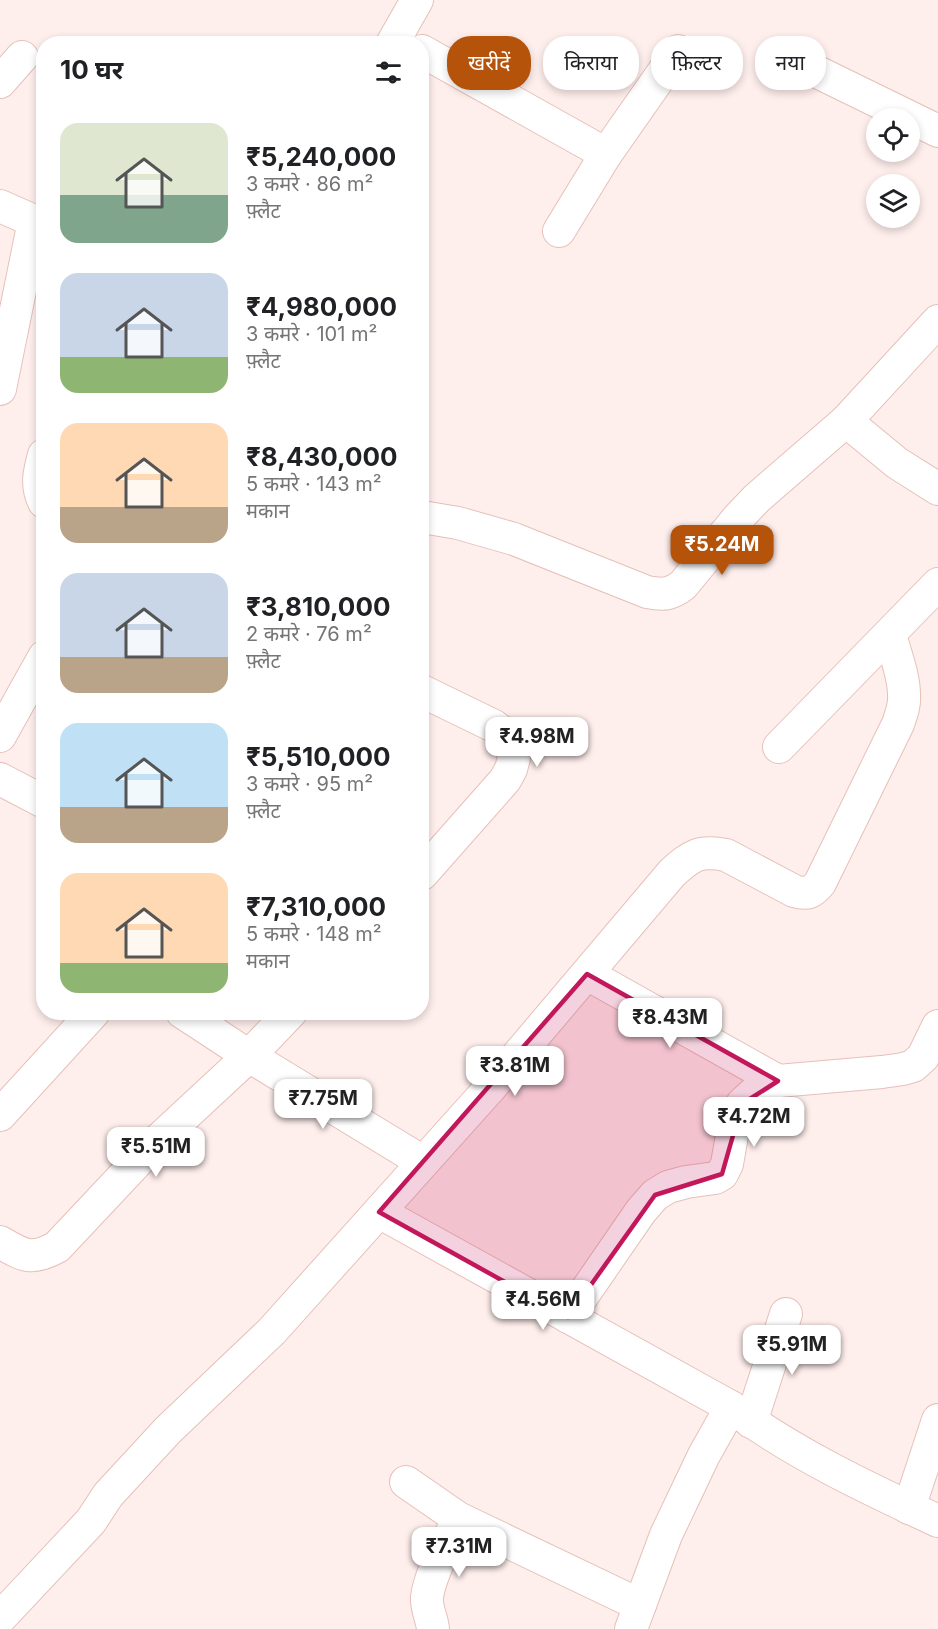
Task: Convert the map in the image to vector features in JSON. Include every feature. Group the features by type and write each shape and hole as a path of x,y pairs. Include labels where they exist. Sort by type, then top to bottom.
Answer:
{"street":[{"path":"406,36 408,3"},
{"path":"0,82 22,57"},
{"path":"429,57 606,154"},
{"path":"826,76 938,131"},
{"path":"559,231 606,154 651,90"},
{"path":"0,206 36,221"},
{"path":"0,389 36,235"},
{"path":"429,518 458,523 514,539 647,592 666,594 675,592 757,498 846,421 938,321"},
{"path":"846,421 897,463 938,489"},
{"path":"779,747 938,585"},
{"path":"0,1618 91,1521 108,1495 168,1430 272,1331 490,1088 672,873 687,860 702,853 726,855 794,891 802,893 814,891 820,883 903,711 903,683 890,634"},
{"path":"0,736 36,671"},
{"path":"429,694 494,726 506,735 514,758 505,780 429,866"},
{"path":"0,779 36,797"},
{"path":"587,974 778,1081"},
{"path":"0,1115 87,1020"},
{"path":"194,1020 423,1162"},
{"path":"0,1242 29,1256 42,1255 57,1247 151,1147 249,1056 283,1020"},
{"path":"568,1317 641,1211 655,1195 668,1187 715,1178 722,1174 727,1164 735,1118 742,1104 755,1092 778,1081 882,1072 914,1066 922,1057 938,1026"},
{"path":"379,1212 741,1414 774,1437 879,1494 938,1521"},
{"path":"406,1482 458,1518 635,1617 666,1534 704,1455 741,1414 786,1314"},
{"path":"909,1508 938,1420"},
{"path":"433,1629 427,1597 458,1518"}],"highlighted area":[{"path":"587,974 778,1081 742,1104 722,1174 655,1195 568,1317 379,1212"}]}
